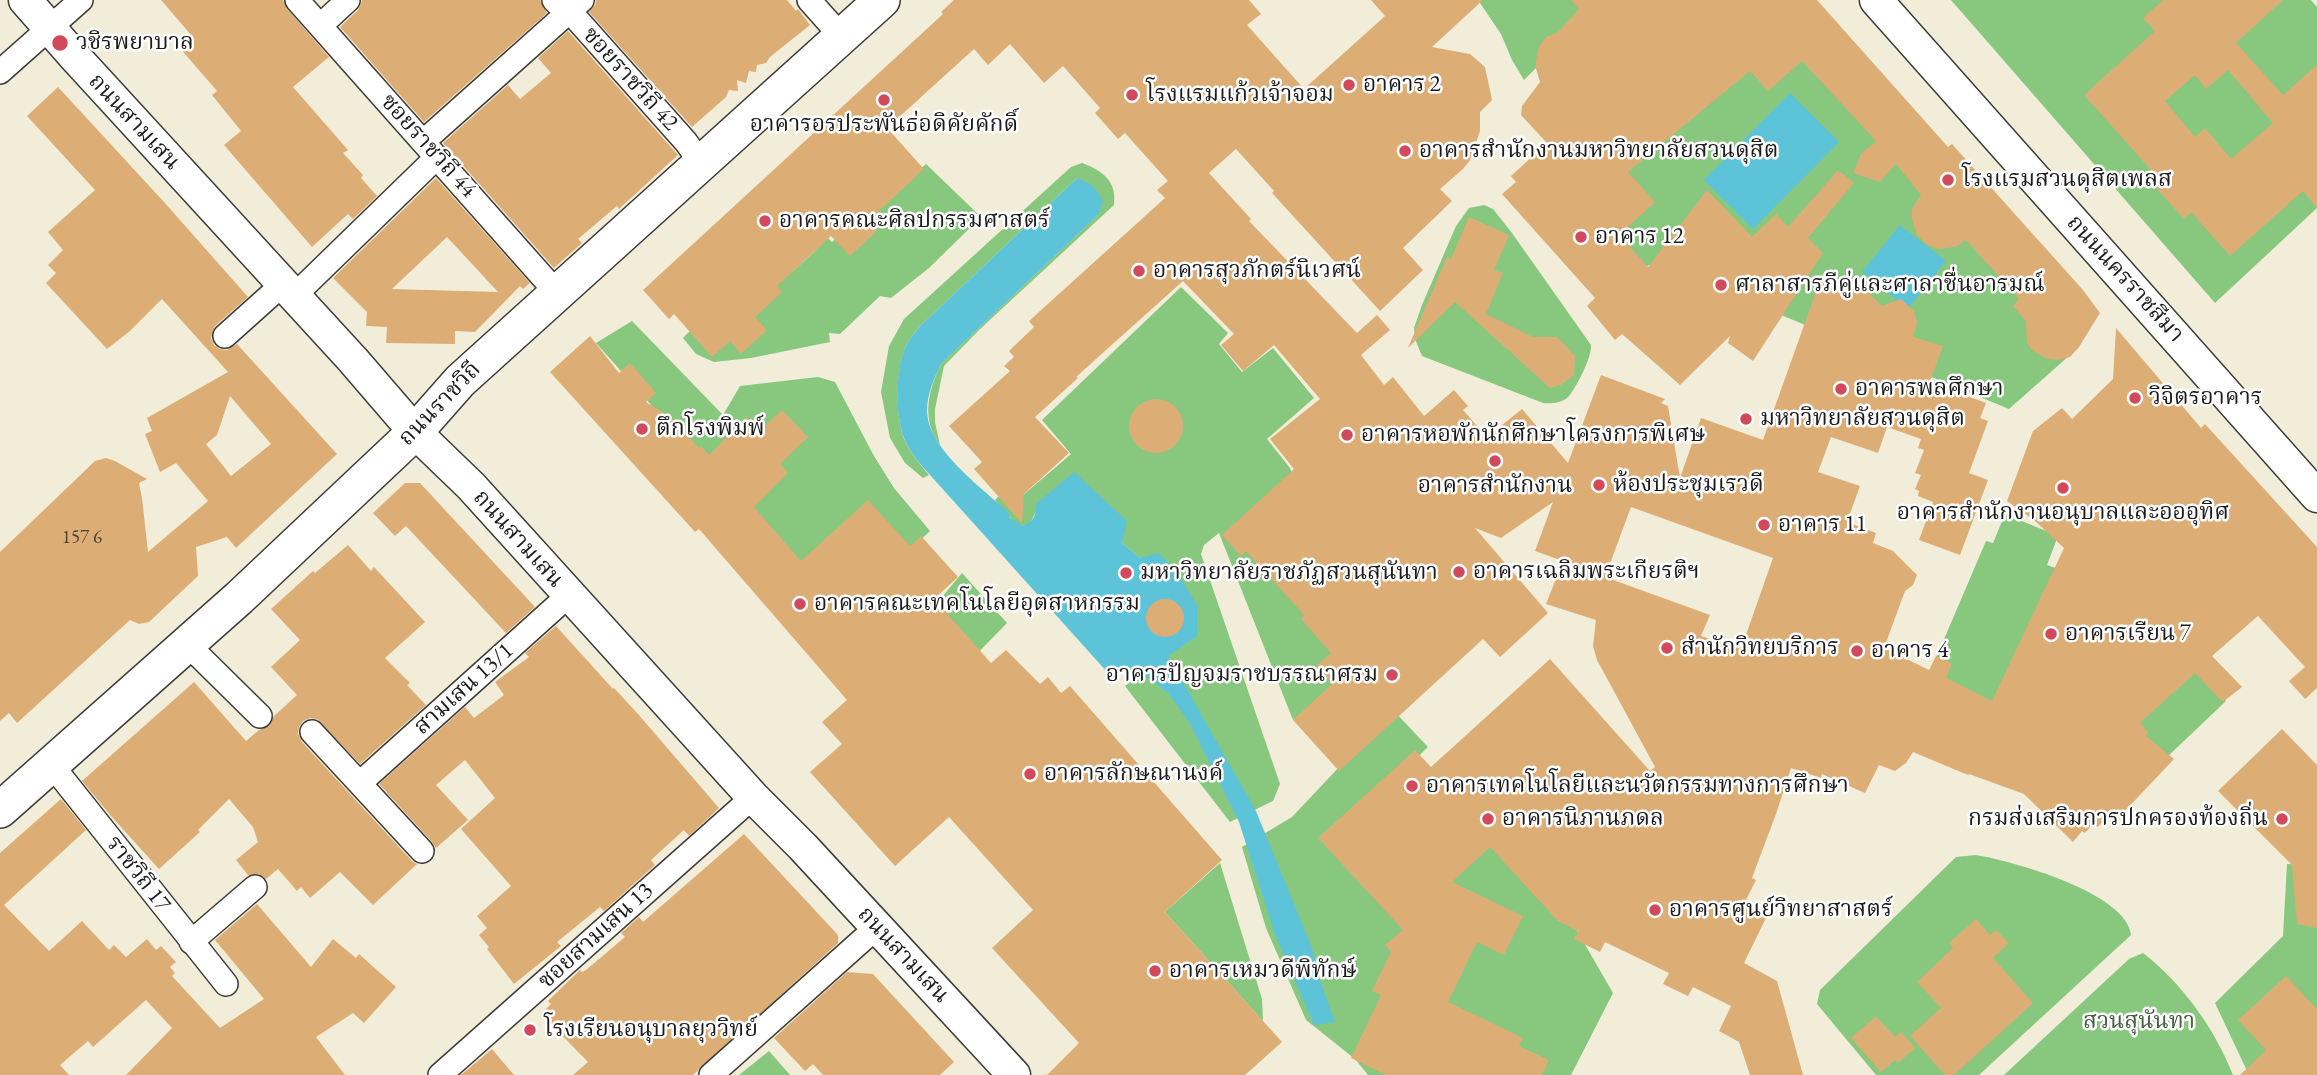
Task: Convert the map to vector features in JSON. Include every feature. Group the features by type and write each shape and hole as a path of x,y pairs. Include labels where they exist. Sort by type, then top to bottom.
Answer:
{"main road":[{"name":"ถนนสามเสน","path":"25,0 353,360 415,432 471,486 753,797 803,847 1014,1075"},
{"name":"ถนนราชวิถี","path":"0,810 239,598 415,432 460,381 882,0"},
{"name":"ถนนนครราชสีมา","path":"1876,0 2317,496"}],"street":[{"path":"0,72 81,0"},
{"name":"ซอยราชวิถี 44","path":"297,0 557,293"},
{"path":"320,26 348,0"},
{"path":"809,0 841,36"},
{"path":"225,336 288,290 431,149 568,4"},
{"name":"ซอยราชวิถี 42","path":"568,4 701,163"},
{"name":"สามเสน 13/1","path":"360,783 569,595"},
{"path":"186,643 260,716"},
{"path":"312,732 422,852"},
{"name":"ราชวิถี 17","path":"51,764 226,984"},
{"name":"ซอยสามเสน 13","path":"440,1075 753,797"},
{"path":"191,942 256,887"},
{"path":"711,1075 877,927"}],"green space":[{"path":"1478,0 1604,0 1524,80 1501,34"},
{"path":"1951,0 2311,0 2317,7 2317,208 2215,303"},
{"path":"1790,31 2079,347 2009,409 1781,315 1700,237 1640,270 1581,201"},
{"path":"1082,163 1102,173 1111,183 1114,205 944,366 935,409 940,445 930,425 928,405 941,364 1098,215 1077,178 919,327 907,343 898,381 898,409 906,443 929,475 923,478 905,463 890,438 881,392 889,346 904,319 1071,167"},
{"path":"926,164 981,217 929,268 891,298 880,296 840,334 829,333 830,342 751,358 714,362 696,354 683,338 761,259 792,272 815,251 820,230 832,242"},
{"path":"1484,205 1493,209 1512,233 1591,345 1580,379 1569,396 1560,402 1543,403 1422,356 1415,339 1414,328 1422,305 1456,226 1469,208"},
{"path":"1181,287 1228,333 1219,344 1242,372 1273,348 1314,398 1267,439 1290,468 1359,670 1293,720 1219,533 1204,545 1201,554 1280,784 1273,801 1230,822 1125,686 1167,655 1140,558 1122,543 1036,511 1030,524 1023,526 1015,523 995,500 1008,487 1021,497 1071,454 1042,420"},
{"path":"632,321 723,415 740,386 818,377 835,382 894,488 930,531 840,617 596,343"},
{"path":"2005,514 2058,536 2047,565 2058,569 1993,708 1927,679 1986,541 1993,543"},
{"path":"962,573 1007,623 930,702 888,662"},
{"path":"2195,668 2226,701 2165,759 2134,727"},
{"path":"1393,710 1428,747 1330,843 1488,837 1568,915 1613,993 1571,1075 1368,1075 1355,1059 1306,1020 1266,928 1242,847 1292,817"},
{"path":"1976,855 2040,872 2090,893 2125,920 2131,935 1979,1075 1876,1075 1817,1004 1820,990 1956,857"},
{"path":"1220,863 1262,999 1263,1021 1165,912"},
{"path":"2287,864 2317,865 2317,1075 2249,1075 2215,1003 2283,936"},
{"name":"สวนสุนันทา","path":"2143,953 2171,978 2196,1008 2217,1041 2233,1075 2004,1075 2129,959"},
{"path":"769,1051 790,1075 739,1075"}],"water":[{"path":"1790,93 1839,142 1753,229 1704,180"},
{"path":"1077,178 1090,184 1103,201 1098,215 941,364 928,399 930,425 946,453 1008,512 1010,518 1023,526 1034,518 1036,504 1074,472 1127,521 1122,543 1140,558 1158,553 1176,570 1197,605 1197,636 1168,656 1256,811 1312,948 1319,978 1335,1022 1314,1025 1275,934 1239,822 1189,722 1169,694 1149,678 1134,671 1108,673 922,466 904,438 897,392 902,356 909,341 919,327"},
{"path":"1900,225 1946,261 1908,309 1862,272"}],"building":[{"path":"161,0 283,0 287,9 329,57 293,87 348,150 343,153 377,196 353,219 348,214 312,247 224,145 241,131 212,95 217,91 179,47 192,36"},
{"path":"362,0 540,0 547,13 424,122 340,27 358,10"},
{"path":"596,0 787,0 810,25 766,63 757,65 756,72 749,71 746,83 737,80 738,91 729,90 726,97 692,127 589,12"},
{"path":"954,0 1249,0 1261,14 1247,25 1304,89 1385,16 1371,0 1483,0 1432,47 1470,54 1485,67 1492,100 1480,112 1480,131 1470,160 1440,189 1452,201 1403,248 1423,270 1380,311 1272,193 1274,191 1236,149 1209,173 1251,219 1249,221 1357,333 1377,315 1390,330 1361,355 1384,385 1393,377 1424,416 1454,390 1468,406 1463,410 1487,437 1522,409 1568,463 1601,375 1665,399 1661,403 1668,406 1680,478 1701,418 1763,440 1822,275 1870,294 1882,306 1901,299 1914,311 1917,323 1913,337 1943,346 1930,382 1986,403 1980,418 1988,421 1969,473 1988,480 1960,555 1919,540 1933,502 1918,496 1919,491 1915,489 1921,475 1915,473 1924,450 1918,448 1921,439 1887,427 1878,453 1831,437 1818,472 1860,486 1847,522 1876,533 1873,543 1893,551 1917,575 1913,585 1905,591 1884,648 1929,670 1936,656 1952,663 1946,678 1992,701 2064,548 2035,521 2007,501 2033,431 2062,408 2072,419 2113,379 2116,328 2201,428 2205,424 2317,547 2317,688 2305,699 2289,681 2305,667 2258,616 2212,656 2242,687 2223,702 2195,673 2140,723 2148,732 2146,736 2174,759 2122,814 2118,809 2109,820 2107,817 2098,827 2094,823 2085,833 2082,831 2073,842 2024,794 1913,752 1906,763 1895,771 1879,765 1865,793 1822,774 1821,778 1791,768 1752,878 1756,880 1744,904 1767,916 1744,963 1777,981 1803,1075 1750,1075 1739,1042 1719,1031 1731,1006 1693,987 1688,996 1663,984 1669,973 1605,942 1600,952 1574,939 1578,931 1558,921 1490,847 1452,882 1523,916 1504,955 1477,942 1448,1002 1523,1038 1519,1046 1549,1060 1542,1075 1386,1075 1351,1058 1381,995 1372,991 1391,952 1385,945 1403,930 1318,838 1415,750 1431,767 1550,659 1650,771 1655,767 1597,660 1593,646 1596,620 1546,604 1563,561 1535,551 1553,502 1501,538 1475,528 1548,613 1500,657 1483,639 1339,771 1293,720 1332,684 1316,666 1331,653 1301,619 1304,615 1246,551 1241,556 1222,535 1294,469 1270,439 1320,399 1274,345 1243,371 1221,345 1234,334 1183,281 1035,417 1069,453 1024,494 1022,523 974,469 982,462 949,426 1010,371 1004,366 1014,357 1009,351 1034,327 1029,321 1165,198 1157,190 1168,181 1125,133 1118,139 1095,113 1100,108 1063,66 1044,83 1010,44 988,65 974,49 887,128 924,169 868,221 877,231 850,256 831,236 777,286 782,292 755,317 767,330 741,354 730,341 712,357 674,314 669,319 643,290 943,14 941,12","holes":["1631,507 1773,558 1741,649 1701,636 1710,615 1605,577"]},
{"path":"1571,0 1817,0 1948,147 1952,144 2083,290 2100,313 2079,347 2070,357 2059,360 2047,359 2033,351 2027,343 2026,321 2013,306 2019,299 1966,240 1956,247 1938,249 1926,244 1917,235 1912,209 1921,195 1896,164 1880,182 1853,173 1861,154 1876,141 1802,61 1768,91 1750,71 1628,172 1655,202 1619,235 1648,267 1707,190 1752,237 1776,214 1788,227 1838,170 1854,183 1808,238 1823,253 1753,361 1728,343 1730,336 1680,385 1622,334 1615,340 1587,306 1595,298 1502,194 1516,182 1511,176 1547,143 1521,115 1522,106 1540,82 1535,65 1539,46 1546,37 1558,32 1579,9"},
{"path":"2163,0 2283,0 2236,43 2283,95 2317,65 2317,208 2303,191 2230,256 2191,212 2184,219 2146,177 2152,171 2084,95 2155,31 2143,18","holes":["2228,70 2273,123 2231,159 2205,128 2195,137 2165,101 2195,75 2206,89"]},
{"path":"568,31 678,155 619,209 617,206 578,239 582,243 554,268 443,143 508,85 520,99 551,73 538,58"},
{"path":"58,87 164,202 248,297 215,326 211,338 214,345 227,350 237,344 337,454 236,548 227,537 196,547 198,576 149,622 139,624 130,620 17,723 9,713 0,721 0,552 95,461 106,458 147,479 139,483 148,552 208,501 176,463 160,472 145,434 152,431 147,418 228,372 162,299 130,331 107,349 46,283 56,273 48,265 63,250 48,232 95,190 27,116","holes":["230,396 271,444 231,476 206,444 217,435"]},
{"path":"436,178 530,283 523,289 520,286 475,332 455,331 455,344 386,343 387,327 366,326 367,312 333,278","holes":["447,237 498,292 392,289"]},
{"path":"1469,217 1509,235 1494,270 1503,273 1486,314 1533,337 1557,337 1575,356 1574,375 1561,385 1550,388 1455,302 1408,348 1447,257 1451,259"},
{"path":"590,336 619,373 630,363 656,393 646,402 670,417 709,455 747,417 760,430 782,410 808,437 780,464 788,473 754,507 801,561 868,500 910,546 921,536 958,577 934,599 991,663 1006,650 1040,684 1048,677 1061,693 1070,686 1222,860 1165,912 1282,1042 1245,1075 1047,1075 1079,1043 992,948 1033,910 949,817 895,866 810,772 842,744 822,722 847,700 699,529 695,532 550,372"},
{"path":"1156,399 1175,407 1183,426 1175,445 1156,453 1137,445 1129,426 1137,407"},
{"path":"405,483 420,483 535,607 506,633 406,526 395,536 373,513"},
{"path":"348,545 371,571 374,567 425,622 385,658 410,683 407,685 426,705 360,764 317,719 303,721 298,734 302,742 417,864 373,905 340,872 310,898 301,887 297,891 278,869 266,879 259,874 248,875 236,860 258,842 253,827 229,799 198,830 200,832 159,869 82,781 194,682 246,741 259,730 269,726 274,716 297,695 271,667 300,640 271,609 313,571 315,573"},
{"path":"1165,599 1178,605 1184,618 1178,631 1165,637 1152,631 1146,618 1152,605"},
{"path":"556,626 638,714 719,808 689,836 684,830 651,860 655,865 604,911 600,907 557,942 561,946 514,984 479,935 487,928 477,916 511,886 461,829 495,798 465,760 436,785 468,820 436,848 379,784 465,707 474,718 504,695 495,682 529,657 525,653"},
{"name":"กรมส่งเสริมการปกครองท้องถิ่น","path":"2282,729 2317,765 2317,928 2297,924 2292,865 2218,791"},
{"path":"61,799 86,830 4,905 49,951 82,921 109,950 114,945 126,957 147,939 156,950 161,946 176,962 170,967 175,973 172,976 220,1028 264,999 215,940 257,904 311,967 333,939 356,958 359,954 396,987 364,1023 353,1013 316,1037 345,1075 126,1075 172,1028 146,1000 93,1047 88,1041 60,1065 69,1075 0,1075 0,853"},
{"path":"744,834 838,935 838,943 693,1075 573,1075 588,1062 541,1014 551,1004 548,1001 580,970 586,970 625,937 621,933 639,917 643,922"},
{"path":"1976,919 1990,935 1996,930 2009,943 1993,958 2033,1003 1954,1075 1945,1075 1910,1036 1941,1008 1917,982 1953,948 1949,943"},
{"path":"847,972 873,974 954,1062 940,1075 823,1075 813,1064 805,1071 774,1038"},
{"path":"2286,976 2317,1009 2317,1075 2240,1075 2266,1050 2238,1020"},
{"path":"1876,1016 1895,1037 1901,1032 1915,1048 1898,1063 1895,1060 1881,1072 1851,1038"},
{"path":"492,1049 514,1075 461,1075"}],"place":[{"name":"วชิรพยาบาล","path":"60,43"},
{"name":"อาคาร 2","path":"1349,85"},
{"name":"โรงแรมแก้วเจ้าจอม","path":"1132,95"},
{"name":"อาคารอรประพันธ่อดิคัยคักดิ์","path":"884,100"},
{"name":"อาคารสำนักงานมหาวิทยาลัยสวนดุสิต","path":"1405,151"},
{"name":"โรงแรมสวนดุสิตเพลส","path":"1948,180"},
{"name":"อาคารคณะศิลปกรรมศาสตร์","path":"765,221"},
{"name":"อาคาร 12","path":"1581,237"},
{"name":"อาคารสุวภักตร์นิเวศน์","path":"1139,271"},
{"name":"ศาลาสารภีคู่และศาลาชื่นอารมณ์","path":"1721,285"},
{"name":"อาคารพลศึกษา","path":"1841,389"},
{"name":"วิจิตรอาคาร","path":"2135,398"},
{"name":"มหาวิทยาลัยสวนดุสิต","path":"1746,419"},
{"name":"ตึกโรงพิมพ์","path":"642,429"},
{"name":"อาคารหอพักนักศึกษาโครงการพิเศษ","path":"1347,435"},
{"name":"อาคารสำนักงาน","path":"1495,461"},
{"name":"ห้องประชุมเรวดี","path":"1599,485"},
{"name":"อาคารสำนักงานอนุบาลและอออุทิศ","path":"2063,488"},
{"name":"อาคาร 11","path":"1764,525"},
{"name":"อาคารเฉลิมพระเกียรติฯ","path":"1459,572"},
{"name":"มหาวิทยาลัยราชภัฏสวนสุนันทา","path":"1126,573"},
{"name":"อาคารคณะเทคโนโลยีอุตสาหกรรม","path":"800,604"},
{"name":"อาคารเรียน 7","path":"2051,634"},
{"name":"สำนักวิทยบริการ","path":"1667,648"},
{"name":"อาคาร 4","path":"1857,651"},
{"name":"อาคารปัญจมราชบรรณาศรม","path":"1392,675"},
{"name":"อาคารลักษณานงค์","path":"1030,774"},
{"name":"อาคารเทคโนโลยีและนวัตกรรมทางการศึกษา","path":"1412,786"},
{"name":"อาคารนิภานภดล","path":"1488,819"},
{"name":"กรมส่งเสริมการปกครองท้องถิ่น","path":"2282,819"},
{"name":"อาคารศูนย์วิทยาสาสตร์","path":"1655,910"},
{"name":"อาคารเหมวดีพิทักษ์","path":"1155,971"},
{"name":"โรงเรียนอนุบาลยุววิทย์","path":"530,1030"}]}
